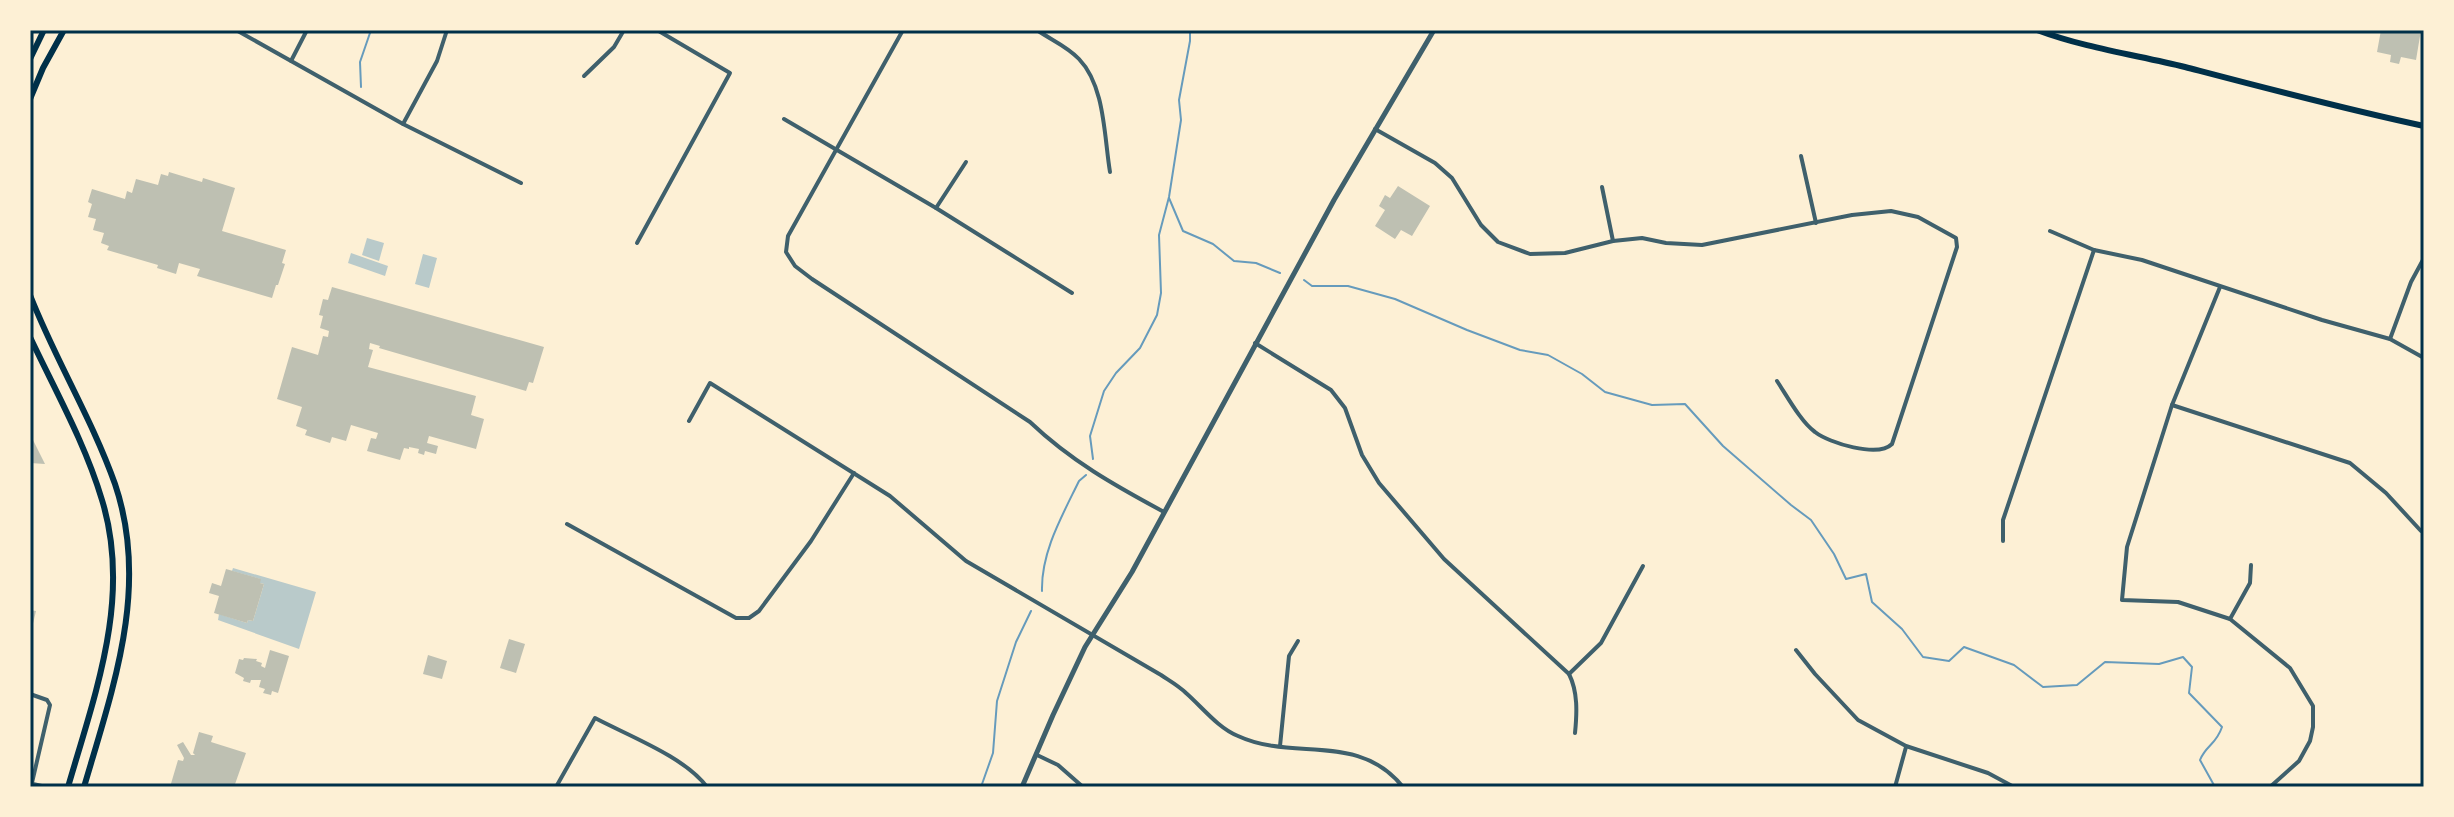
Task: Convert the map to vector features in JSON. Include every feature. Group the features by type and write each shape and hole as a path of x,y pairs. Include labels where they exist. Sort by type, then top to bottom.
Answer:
{"main road":[{"path":"30,59 44,30"},
{"path":"30,99 64,30"},
{"path":"2037,30 2103,49 2424,126"},
{"path":"30,295 114,482 126,531 130,573 127,622 119,666 84,787"},
{"path":"30,337 94,476 107,518 113,555 110,628 102,669 68,787"}],"street":[{"path":"236,30 403,124 521,183"},
{"path":"291,61 307,30"},
{"path":"403,124 437,61 447,30"},
{"path":"584,76 614,47 624,30"},
{"path":"637,243 730,73 657,30"},
{"path":"903,30 788,236 786,252 795,266 1030,422 1057,447 1103,480 1164,512"},
{"path":"1037,30 1065,47 1088,71 1099,99 1110,172"},
{"path":"1022,787 1070,677 1093,634 1132,572 1255,342 1434,30"},
{"path":"784,119 936,208 1072,293"},
{"path":"1375,129 1435,163 1452,178 1481,225 1498,242 1530,254 1565,253 1613,241 1642,238 1702,245 1891,211 1918,217 1956,238 1957,247 1892,444 1888,448 1863,449 1830,441 1812,431 1777,381"},
{"path":"1801,156 1816,223"},
{"path":"936,208 966,162"},
{"path":"1602,187 1613,241"},
{"path":"2050,231 2094,250 2142,260 2390,339 2424,358"},
{"path":"2003,541 2003,520 2094,250"},
{"path":"2390,339 2411,282 2424,258"},
{"path":"2220,287 2172,405 2127,547 2122,600 2178,602 2230,619 2290,668 2313,706 2310,741 2299,761 2270,787"},
{"path":"1255,342 1322,382 1340,399 1362,455 1379,483 1444,559 1569,674 1577,713 1575,733"},
{"path":"689,421 710,383 890,496 966,561 1183,690 1237,736 1257,743 1360,755 1377,764 1403,787"},
{"path":"2172,405 2350,463 2386,493 2421,531"},
{"path":"567,524 736,618 749,618 759,611 811,541 854,473"},
{"path":"2230,619 2250,583 2251,565"},
{"path":"1569,674 1601,643 1643,566"},
{"path":"1280,746 1287,665 1298,641"},
{"path":"1796,650 1858,720 1906,746 1988,773 2014,787"},
{"path":"30,694 47,700 50,705 31,785 46,787"},
{"path":"556,787 595,718 684,764 707,787"},
{"path":"1895,787 1906,746"},
{"path":"1037,755 1058,765 1083,787"}],"shaded area":[{"path":"367,238 384,243 379,261 362,255"},
{"path":"351,253 388,266 385,276 348,263"},
{"path":"423,254 437,258 429,288 415,284"},
{"path":"233,568 316,592 299,649 218,620 219,614 247,623 248,620 253,621 264,584 260,583 260,579 232,571"}],"building":[{"path":"2381,30 2421,30 2416,60 2401,57 2399,64 2390,62 2391,55 2377,52"},
{"path":"169,172 235,188 222,231 286,250 282,263 285,264 272,298 197,276 200,269 179,263 176,274 157,268 158,265 107,250 109,246 101,243 104,233 93,230 96,219 88,217 92,189 125,199 127,191 132,193 136,179 158,185 161,174 168,176"},
{"path":"1398,186 1430,206 1412,236 1401,230 1395,239 1375,226 1385,210 1379,206 1385,195 1390,198"},
{"path":"332,287 544,347 533,383 529,382 526,391 370,343 369,349 373,350 368,367 476,396 471,415 484,419 476,449 429,436 427,443 438,446 436,454 425,451 424,455 418,453 419,449 409,447 404,448 400,460 367,451 371,438 376,439 378,433 351,425 346,441 332,437 330,443 305,435 307,430 296,426 302,407 277,399 292,347 318,355 323,336 328,337 329,331 320,328 323,316 319,315 323,299 328,300"},
{"path":"30,434 45,464 30,463"},
{"path":"226,569 261,579 260,583 264,584 253,621 248,620 247,623 214,613 219,596 209,593 212,583 221,586"},
{"path":"30,610 36,611 31,632 30,632"},
{"path":"509,639 525,644 516,673 500,668"},
{"path":"270,650 289,656 278,693 272,691 271,695 263,693 265,689 259,687 261,680 251,680 250,683 235,673 239,659 244,658 257,659 265,668"},
{"path":"428,655 447,661 442,679 423,674"},
{"path":"199,732 213,736 211,742 246,753 234,787 170,787 178,760 183,761 184,758 177,745 183,742 191,755 195,755"}],"waterway":[{"path":"361,87 360,62 371,30"},
{"path":"1093,459 1090,436 1104,391 1140,348 1157,315 1161,293 1159,235 1169,197 1181,120 1179,100 1190,30"},
{"path":"1169,198 1183,231 1213,244 1234,261 1256,263 1280,273"},
{"path":"1304,280 1312,286 1348,286 1395,299 1520,350 1548,355 1582,374 1605,392 1652,405 1685,404 1723,446 1811,520 1834,554 1846,579 1866,574 1872,602 1902,629 1923,657 1949,661 1964,647 2014,665 2043,687 2077,685 2105,662 2159,664 2183,657 2192,667 2189,693 2222,727 2200,760 2215,787"},
{"path":"1042,591 1045,562 1054,534 1079,481 1086,475"},
{"path":"981,787 993,753 997,701 1016,642 1031,611"}]}
